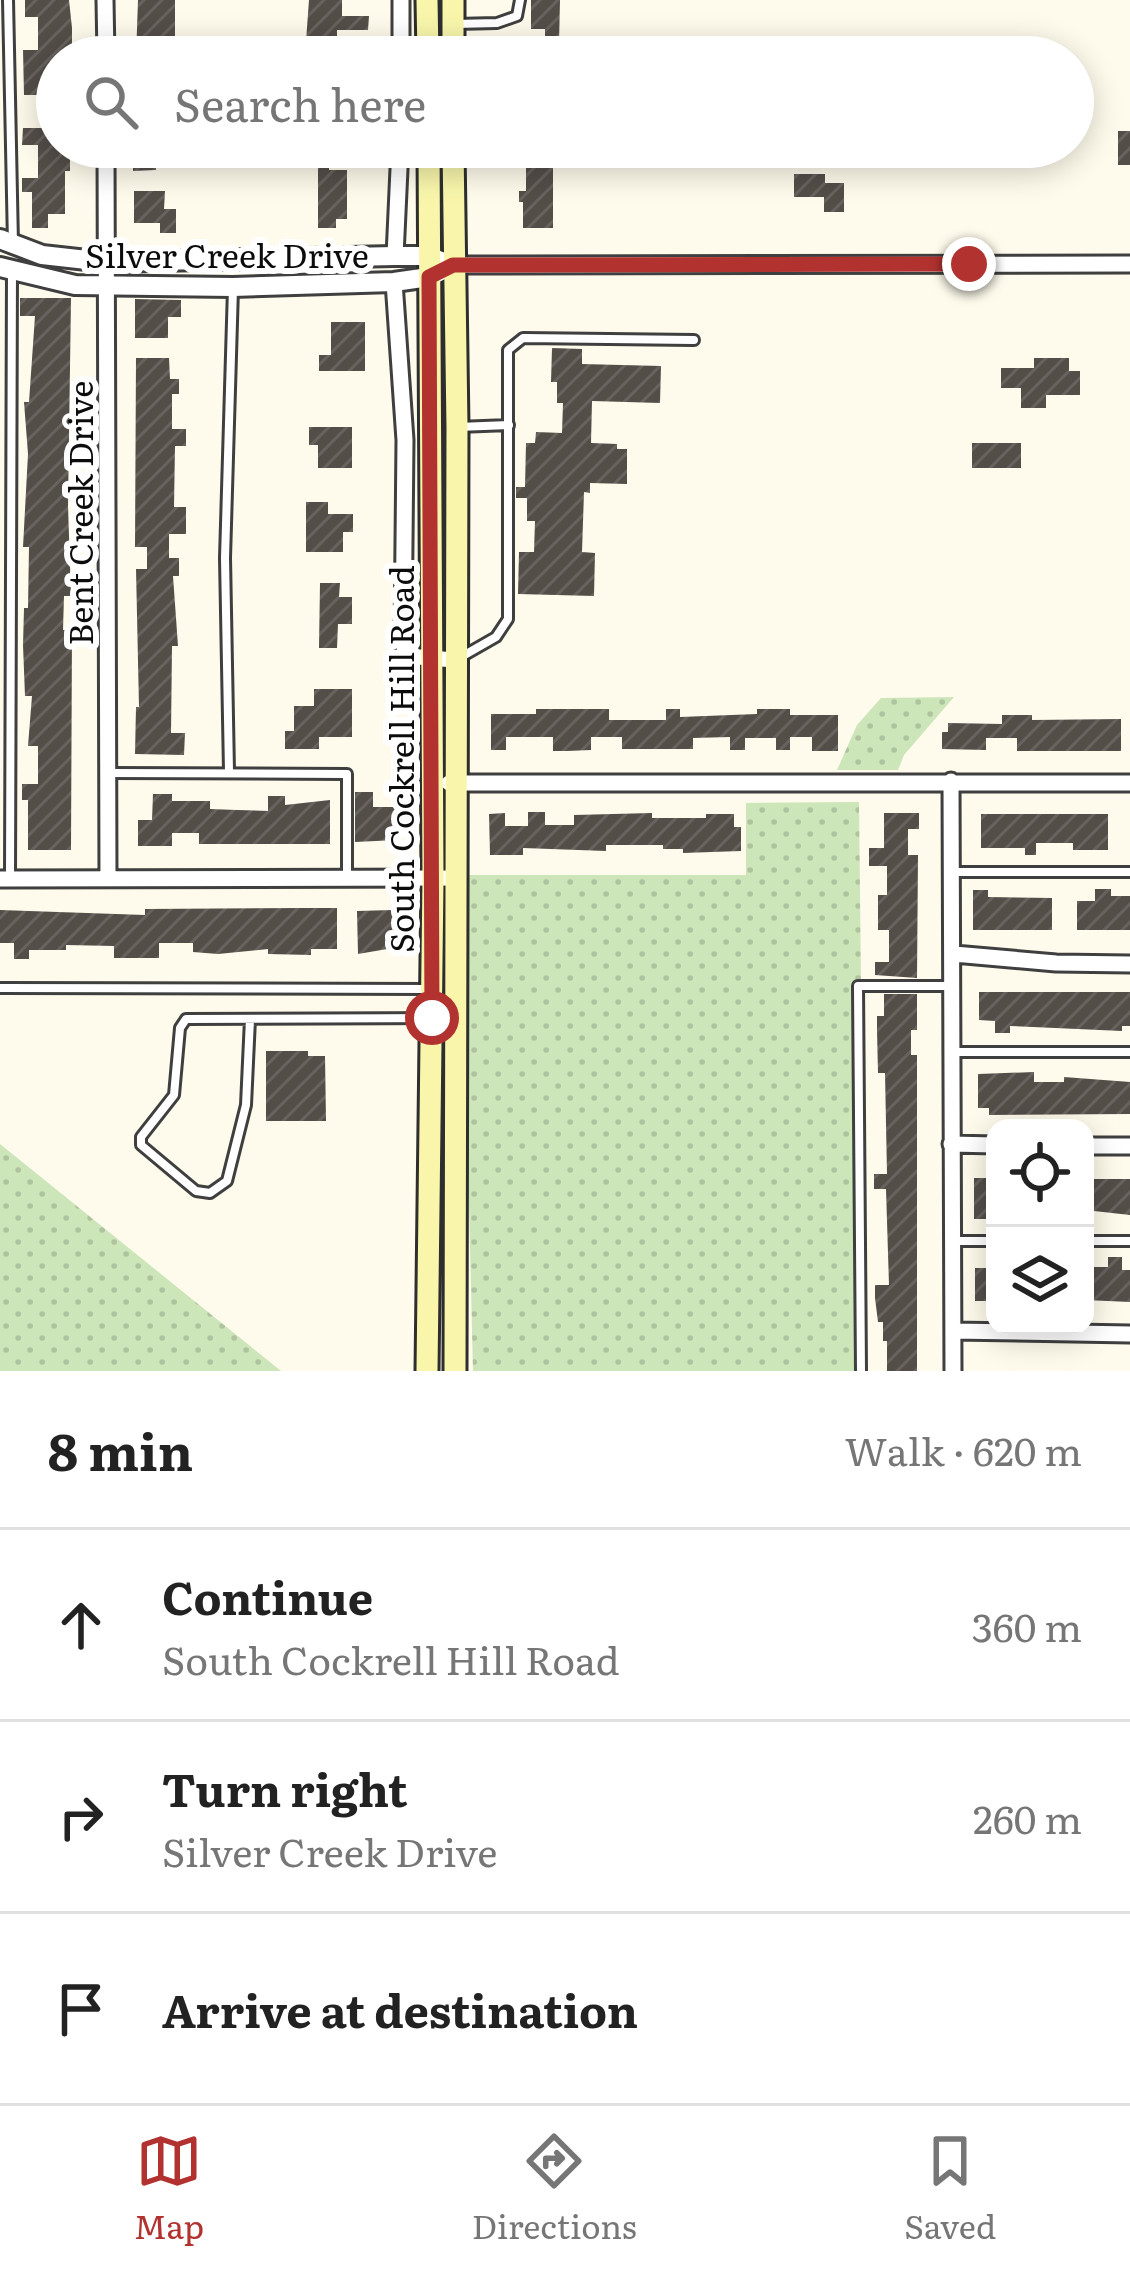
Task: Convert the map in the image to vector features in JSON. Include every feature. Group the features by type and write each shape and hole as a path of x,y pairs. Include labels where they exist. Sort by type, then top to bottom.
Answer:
{"main road":[{"path":"427,0 428,36"},
{"path":"453,0 453,36"},
{"name":"South Cockrell Hill Road","path":"428,168 443,660 444,878 428,1371"},
{"name":"South Cockrell Hill Road","path":"443,660 457,427 453,168"},
{"name":"South Cockrell Hill Road","path":"444,878 432,988 443,1018 455,1371"}],"street":[{"path":"105,0 106,36"},
{"path":"400,36 401,0"},
{"name":"Bent Creek Drive","path":"106,168 108,879"},
{"path":"395,256 399,168"},
{"name":"Silver Creek Drive","path":"6,242 42,255 105,262 395,256 429,267"},
{"name":"Silver Creek Drive","path":"6,269 46,281 108,286 233,287 394,282 429,267 453,265 1130,264"},
{"path":"394,282 405,440 403,644 407,656 443,660"},
{"path":"951,782 953,1371"},
{"path":"444,783 1130,783"},
{"path":"5,879 444,878"},
{"path":"954,955 1056,964 1130,964"},
{"path":"951,1144 986,1145"},
{"path":"1094,1146 1130,1146"},
{"path":"953,1331 1130,1334"}],"lane":[{"path":"6,242 8,0"},
{"path":"453,24 508,20 517,16 520,0"},
{"path":"5,879 6,269"},
{"path":"229,771 225,558 233,287"},
{"path":"443,660 496,637 508,620 508,350 523,338 694,340"},
{"path":"457,427 509,425"},
{"path":"108,773 347,774 347,878"},
{"path":"952,872 1130,872"},
{"path":"861,1371 858,986 954,986"},
{"path":"0,988 432,988"},
{"path":"250,1019 246,1105 227,1181 211,1193 196,1192 141,1145 141,1136 174,1095 180,1028 186,1019 443,1018"},
{"path":"952,1052 1130,1052"},
{"path":"952,1241 986,1241"},
{"path":"1094,1241 1130,1241"}],"green space":[{"path":"954,697 904,755 898,770 837,770 857,725 881,698"},
{"path":"859,802 861,983 854,985 855,1371 473,1371 461,875 746,875 746,803"},
{"path":"0,1144 281,1371 0,1371"}],"building":[{"path":"25,0 69,0 72,36 38,36 38,17 25,17"},
{"path":"138,0 175,0 175,36 137,36"},
{"path":"309,0 342,0 342,16 369,16 368,30 306,36"},
{"path":"531,0 560,0 559,36 531,29"},
{"path":"23,50 36,50 36,95 24,95"},
{"path":"23,128 36,128 36,145 22,145"},
{"path":"1118,131 1130,131 1130,165 1118,165"},
{"path":"38,168 70,168 65,171 65,214 48,214 48,228 32,228 32,192 22,192 22,178 38,178"},
{"path":"318,168 347,170 347,219 336,219 336,228 318,228"},
{"path":"526,168 553,168 553,228 523,228 519,191 526,191"},
{"path":"794,174 825,174 825,183 844,183 844,212 824,212 824,197 794,197"},
{"path":"134,191 165,191 164,209 176,209 176,233 160,233 160,223 134,223"},
{"path":"20,298 71,298 71,596 64,596 63,630 72,630 71,850 28,850 28,800 22,800 22,784 38,784 38,746 28,746 32,696 25,696 23,645 29,547 23,547 28,454 24,402 29,402 35,316 20,316"},
{"path":"135,299 181,300 181,317 168,317 168,338 135,338"},
{"path":"331,322 365,322 365,371 319,371 319,355 331,355"},
{"path":"552,348 582,349 582,364 661,366 660,403 592,401 591,443 627,449 627,484 590,483 590,493 584,492 582,552 595,553 594,596 518,594 519,552 534,552 535,521 527,521 527,498 516,498 516,487 525,487 526,443 535,443 536,432 562,433 563,403 557,403 557,382 551,382"},
{"path":"136,358 169,358 170,379 179,379 179,394 172,394 172,429 186,429 186,446 175,446 174,507 186,507 186,534 169,534 169,558 179,558 179,576 173,576 178,646 172,646 171,733 185,733 184,755 135,754 139,707 136,569 147,569 147,547 135,547"},
{"path":"1034,358 1069,358 1069,371 1080,371 1080,395 1046,395 1046,408 1021,408 1021,388 1001,388 1001,368 1034,368"},
{"path":"309,427 352,427 352,468 318,468 318,445 309,445"},
{"path":"972,443 1021,443 1021,468 972,468"},
{"path":"306,502 328,502 328,514 353,514 353,532 343,532 343,552 306,552"},
{"path":"320,583 340,583 339,597 352,597 352,624 338,624 337,648 319,648"},
{"path":"314,689 352,689 352,737 319,737 319,749 285,749 285,731 294,731 294,706 314,706"},
{"path":"536,709 609,709 609,720 666,720 666,709 680,709 680,717 757,714 757,709 838,715 838,751 812,751 812,737 790,737 790,750 776,750 776,738 745,738 745,750 730,750 730,737 693,738 693,749 622,749 622,737 591,737 591,750 553,751 553,737 506,737 506,750 491,750 491,714 536,714"},
{"path":"1002,715 1032,715 1032,720 1121,719 1121,751 1017,751 1017,738 986,738 986,750 942,749 942,732 948,732 948,723 1002,724"},
{"path":"355,792 373,792 373,807 397,807 397,840 355,842"},
{"path":"153,794 172,794 172,801 210,801 210,809 237,810 268,811 268,796 285,796 285,805 330,800 330,844 199,844 199,833 172,833 172,846 138,846 138,820 152,820"},
{"path":"528,812 545,812 545,825 574,825 574,815 652,813 652,818 706,818 706,814 734,814 734,827 741,827 741,851 683,853 683,849 663,849 663,845 606,845 606,851 523,848 523,855 490,855 489,814 505,813 505,826 528,826"},
{"path":"884,813 919,813 919,829 908,829 908,855 918,855 917,978 875,975 875,962 889,962 889,930 878,930 878,895 887,895 887,866 869,866 869,848 884,848"},
{"path":"981,814 1108,814 1108,850 1073,850 1073,843 1036,843 1036,855 1025,855 1025,848 981,848"},
{"path":"1095,889 1111,889 1111,896 1130,896 1130,930 1077,930 1077,901 1095,901"},
{"path":"973,890 988,890 988,897 1052,898 1052,930 973,930"},
{"path":"337,908 337,949 311,949 311,955 268,954 268,949 218,954 193,952 193,943 159,943 159,958 114,958 114,946 66,945 66,950 29,950 29,959 14,959 14,943 0,943 0,910 145,915 145,909"},
{"path":"393,910 393,948 358,954 357,911"},
{"path":"979,992 1130,992 1130,1026 1122,1026 1122,1031 1010,1026 1010,1033 995,1033 995,1021 979,1020"},
{"path":"884,994 917,994 911,1055 917,1055 917,1371 887,1371 887,1341 883,1341 875,1298 875,1285 889,1285 886,1189 874,1189 874,1174 887,1174 885,1073 878,1073 877,1030 877,1016 884,1016"},
{"path":"266,1051 325,1056 326,1121 266,1121"},
{"path":"1034,1072 1034,1082 1064,1082 1064,1077 1130,1082 1130,1114 989,1115 989,1108 978,1108 978,1074"},
{"path":"974,1178 986,1178 986,1219 974,1219"},
{"path":"1094,1179 1130,1179 1130,1215 1094,1211"},
{"path":"1108,1257 1122,1257 1122,1270 1130,1270 1130,1302 1094,1300 1094,1267 1108,1267"},
{"path":"975,1268 986,1268 986,1301 975,1301"}],"route":[{"path":"432,1018 429,277 453,265 969,264"}]}
